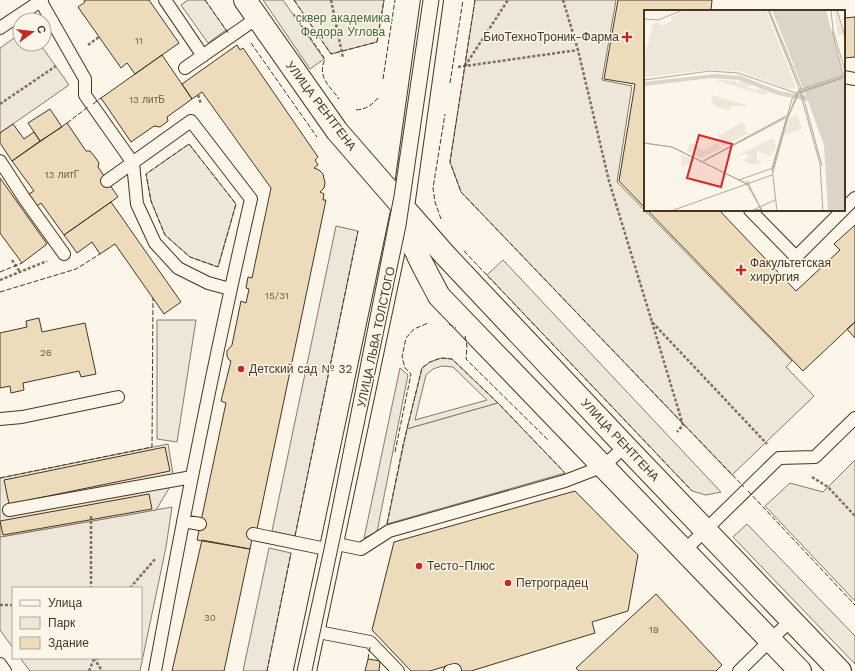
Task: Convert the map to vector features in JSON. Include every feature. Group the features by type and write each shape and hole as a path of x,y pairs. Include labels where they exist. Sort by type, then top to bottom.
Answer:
{"street":[{"name":"УЛИЦА РЕНТГЕНА","path":"245,0 337,131 445,255 840,671"},
{"name":"УЛИЦА ЛЬВА ТОЛСТОГО","path":"305,671 403,207 432,0"},
{"path":"403,207 406,226 417,253 439,296 800,671"}],"lane":[{"path":"0,28 41,0 84,79 85,95 133,163 137,204 155,243 178,268 208,283 230,289"},
{"path":"164,0 203,56"},
{"path":"185,68 257,18"},
{"path":"845,77 855,79"},
{"path":"107,181 191,121 251,199 230,289 183,521 155,671"},
{"path":"0,161 48,223 64,254"},
{"path":"845,209 855,198"},
{"path":"751,211 796,257 843,211"},
{"path":"0,419 22,417 118,397"},
{"path":"685,550 779,458 815,457 855,418"},
{"path":"253,534 331,547 362,548 390,531 565,481 604,466 625,446"},
{"path":"9,510 192,477"},
{"path":"183,521 200,524"},
{"path":"739,671 791,620"},
{"path":"313,631 370,642 398,671"},
{"path":"0,664 5,671"}],"path":[{"path":"331,0 343,58"},
{"path":"465,66 508,0"},
{"path":"563,0 578,50 609,182 683,425 677,432"},
{"path":"0,104 99,37"},
{"path":"458,67 578,50"},
{"path":"0,280 64,254"},
{"path":"12,260 20,272"},
{"path":"652,322 766,443"},
{"path":"828,487 855,516"},
{"path":"91,495 91,587"},
{"path":"0,605 12,604"},
{"path":"89,671 94,659"},
{"path":"94,659 102,671"}],"green space":[{"path":"188,0 205,0 226,30 208,43 181,5"},
{"name":"сквер академика Федора Углова","path":"294,0 384,0 377,42 331,54"},
{"path":"475,0 616,0 602,80 632,86 617,182 792,361 786,367 814,396 732,475 461,192 450,162"},
{"path":"12,40 12,52 46,52 69,85 0,133 0,48"},
{"path":"189,144 236,204 218,267 190,257 165,235 151,201 146,174"},
{"path":"336,226 358,231 295,536 272,531"},
{"path":"503,260 721,492 706,495 692,491 487,275"},
{"path":"157,320 196,320 177,442 157,439"},
{"path":"441,358 452,359 498,403 407,429 422,368 430,362","holes":["442,366 453,367 487,400 415,420 426,375 433,369"]},
{"path":"855,460 855,601 765,506 790,483 823,492"},
{"path":"172,507 166,547 140,671 30,671 21,659 142,659 142,587 12,587 12,647 0,630 0,537"},
{"path":"269,548 291,553 267,671 243,671"}],"shaded area":[{"path":"263,0 283,0 324,59 310,69"},
{"path":"400,368 408,375 377,532 364,538"},
{"path":"498,403 565,473 387,524 407,429"},
{"path":"168,444 174,480 156,510 0,537 0,478"},
{"path":"747,524 855,636 855,664 733,537"}],"building":[{"path":"84,0 149,0 179,43 135,74 127,63 121,68 78,7 85,2"},
{"path":"618,0 712,0 711,10 644,10 644,207 619,181 635,84 604,79"},
{"path":"855,17 855,57 845,58 845,18"},
{"path":"237,45 240,50 243,48 318,157 315,160 318,165 314,168 323,174 325,183 324,188 320,192 324,194 323,200 326,200 257,529 254,529 250,549 197,540 226,403 221,401 231,361 227,356 227,351 232,345 241,301 246,303 249,289 246,288 248,277 252,278 271,188 202,92 192,99 182,84"},
{"path":"162,55 192,99 167,117 168,121 160,127 154,126 131,142 101,98"},
{"path":"50,109 62,127 40,141 28,123"},
{"path":"67,123 86,151 90,151 95,157 99,163 98,167 118,197 64,235 41,203 37,206 29,194 34,191 12,161"},
{"path":"13,124 24,139 34,132 40,141 12,161 0,143 0,133"},
{"path":"0,178 47,244 22,263 0,233"},
{"path":"111,202 181,302 164,314 115,244 100,254 92,242 77,253 64,235"},
{"name":"Факультетская хирургия","path":"648,211 720,211 796,291 840,250 834,244 855,225 855,322 803,371"},
{"path":"39,318 42,332 85,323 96,374 81,377 79,371 23,383 24,390 11,393 10,386 0,388 0,333 27,327 26,321"},
{"path":"855,322 855,338 847,329"},
{"path":"165,447 170,471 9,504 4,480"},
{"name":"Петроградец","path":"575,491 638,555 628,611 592,622 595,633 471,671 455,671 453,664 430,671 411,671 372,630 394,542"},
{"path":"149,494 152,509 3,535 0,521"},
{"path":"202,540 250,549 224,671 172,671"},
{"path":"656,594 722,665 716,671 579,671 576,668"},
{"path":"368,659 380,661 379,671 365,671"}],"tram line":[{"path":"297,671 324,549 394,196 423,0"},
{"path":"312,671 406,226 439,0"}],"fence":[{"path":"205,0 229,34"},
{"path":"294,0 331,54 377,42 384,0"},
{"path":"383,79 395,0"},
{"path":"450,83 463,0"},
{"path":"475,0 450,162 461,192 744,487"},
{"path":"294,14 325,59 322,71 323,76 339,99"},
{"path":"251,43 317,137"},
{"path":"93,104 101,98"},
{"path":"356,110 368,107 378,98"},
{"path":"67,123 88,107"},
{"path":"441,219 435,202 433,188 445,114"},
{"path":"189,144 236,204 218,267 190,257 165,235 151,201 146,174 189,144"},
{"path":"295,536 358,231"},
{"path":"464,251 692,491"},
{"path":"0,292 76,269 100,254"},
{"path":"0,272 22,263"},
{"path":"0,478 152,447 153,298"},
{"path":"395,452 411,374 405,368 402,357 406,338 414,329 428,323"},
{"path":"449,324 456,328"},
{"path":"465,336 467,346 466,359 549,441"},
{"path":"387,524 403,445 422,368 430,362 441,358 452,359 498,403 565,473"},
{"path":"748,491 855,605"},
{"path":"267,671 291,553"},
{"path":"368,659 370,647"}],"place":[{"name":"БиоТехноТроник-Фарма","path":"627,37"},
{"name":"Факультетская хирургия","path":"741,270"},
{"name":"Детский сад № 32","path":"241,369"},
{"name":"Тесто-Плюс","path":"419,566"},
{"name":"Петроградец","path":"508,583"}]}
